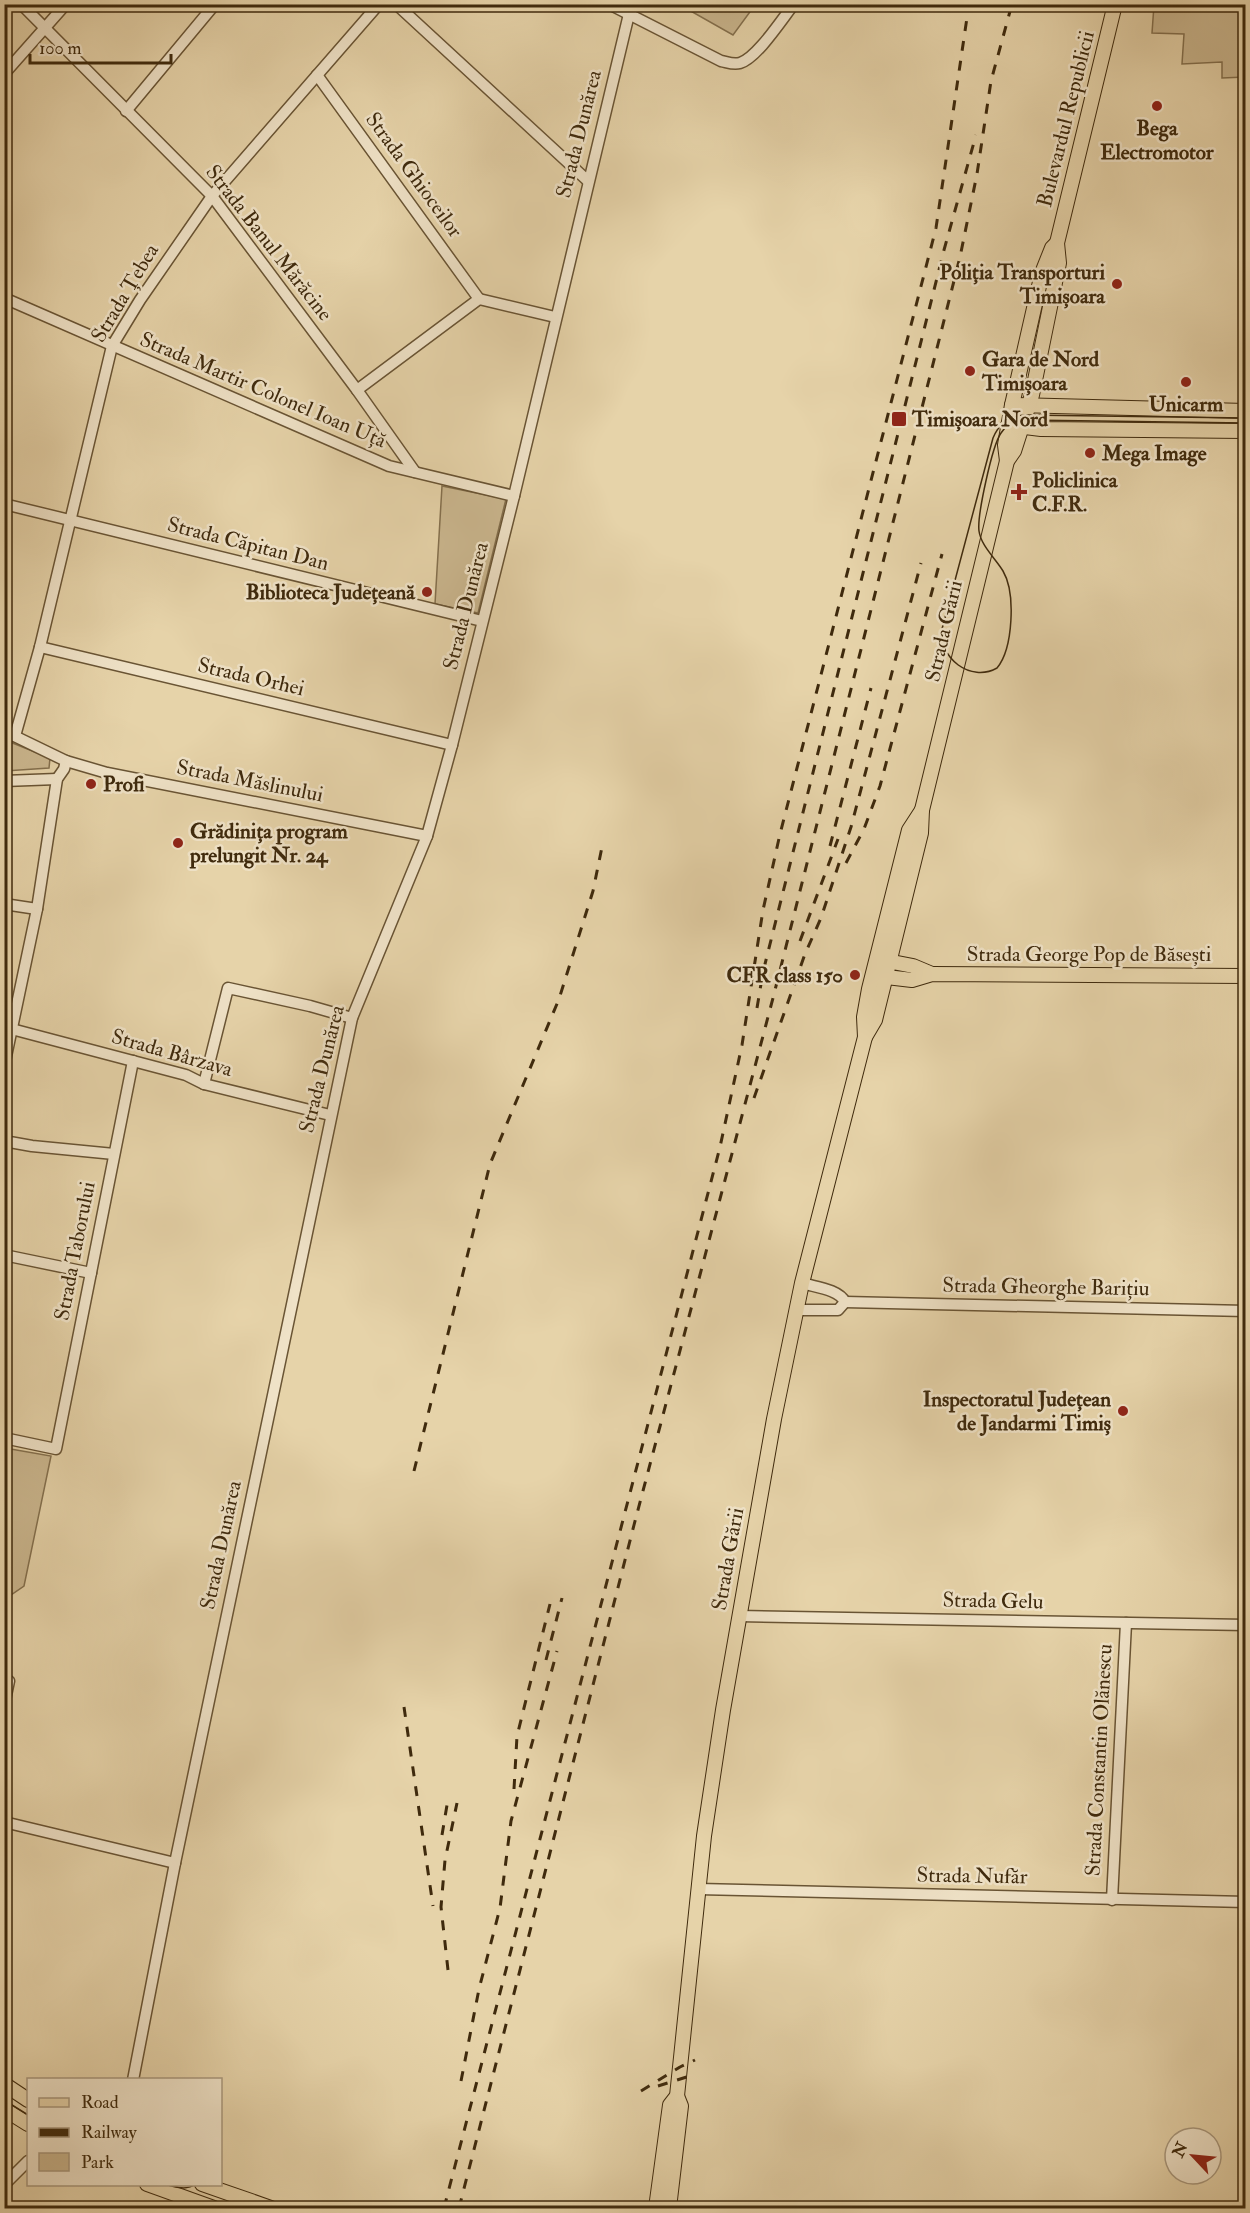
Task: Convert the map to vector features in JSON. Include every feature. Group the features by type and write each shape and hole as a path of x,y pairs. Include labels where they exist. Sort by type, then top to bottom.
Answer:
{"main road":[{"name":"Bulevardul Republicii","path":"1015,427 1028,405 1052,248 1057,243 1116,4"},
{"name":"Bulevardul Republicii","path":"1015,427 1012,405 1049,274"},
{"path":"1012,405 1245,411"},
{"path":"1015,427 1245,431"},
{"name":"Strada Gării","path":"669,2208 681,2106 677,2096 698,1889 716,1755 774,1419 802,1283 865,1036 875,1020 883,960 921,833 922,810 1007,461 1004,450 1015,427"},
{"name":"Strada George Pop de Băsești","path":"883,960 913,966 932,974"},
{"name":"Strada George Pop de Băsești","path":"879,977 912,980 932,974 1245,976"},
{"path":"4,2084 27,2099"},
{"name":"Strada Gării","path":"656,2208 670,2105 677,2096"},
{"path":"4,2109 27,2123"},
{"path":"152,2186 213,2208"},
{"path":"207,2186 271,2208"}],"street":[{"name":"Strada Banul Mărăcine","path":"21,4 212,196 357,390 415,472"},
{"path":"4,74 66,4"},
{"path":"126,111 215,4"},
{"name":"Strada Țebea","path":"10,734 40,647 111,346 212,196 379,4"},
{"path":"396,4 588,181"},
{"path":"609,4 721,61 732,64 741,63 747,59 794,4"},
{"name":"Strada Dunărea","path":"133,2078 175,1863 352,1018 428,836 514,496 629,14"},
{"name":"Strada Ghioceilor","path":"316,75 479,299"},
{"path":"357,390 479,299 555,317"},
{"name":"Strada Martir Colonel Ioan Uță","path":"6,301 389,466 514,496"},
{"name":"Strada Căpitan Dan","path":"4,504 482,621"},
{"name":"Strada Orhei","path":"40,647 452,745"},
{"name":"Strada Măslinului","path":"10,734 66,761 107,773 428,836"},
{"path":"4,1066 9,1028 37,909 57,779 66,761"},
{"path":"4,781 57,779"},
{"path":"4,903 37,909"},
{"path":"204,1084 228,988 352,1018"},
{"name":"Strada Bârzava","path":"9,1028 186,1075 204,1084 330,1115"},
{"name":"Strada Taborului","path":"4,1438 56,1449 133,1061"},
{"path":"4,1141 114,1154"},
{"path":"4,1255 91,1273"},
{"name":"Strada Gheorghe Barițiu","path":"802,1283 836,1293 845,1302"},
{"name":"Strada Gheorghe Barițiu","path":"796,1310 833,1310 841,1308 845,1302"},
{"name":"Strada Gheorghe Barițiu","path":"845,1302 1245,1311"},
{"name":"Strada Gelu","path":"739,1616 1245,1625"},
{"name":"Strada Constantin Olănescu","path":"1112,1900 1126,1623"},
{"path":"4,1705 9,1681"},
{"path":"4,1822 175,1863"},
{"name":"Strada Nufăr","path":"698,1889 1245,1902"},
{"path":"4,2186 27,2162"}],"green space":[{"path":"680,5 755,5 733,35"},
{"path":"1154,5 1245,5 1245,77 1222,78 1222,62 1182,64 1184,34 1152,33"},
{"path":"442,486 506,499 478,613 435,604"},
{"path":"5,740 50,758 49,768 5,771"},
{"path":"5,1448 51,1456 24,1586 5,1599"}],"tram line":[{"path":"1246,418 1025,415 1006,421 998,428 993,438 942,629 942,640 951,658 967,670 987,672 997,668 1007,648 1011,621 1010,593 1003,571 980,537 979,523 993,452 1001,433 1008,426 1024,420 1246,423"},
{"path":"4,2100 27,2114"},
{"path":"172,2186 184,2188 192,2186"}],"railway":[{"path":"444,2208 720,1147 742,1045 763,910 780,834 936,228 969,4"},
{"path":"459,2208 634,1525 773,998 960,257 977,174 991,81 1012,4"},
{"path":"757,1008 763,972 944,250 976,135"},
{"path":"846,863 864,829 880,786 942,554"},
{"path":"754,1098 805,954 821,918 851,827 921,563"},
{"path":"830,846 871,688"},
{"path":"800,941 838,839"},
{"path":"414,1471 490,1164 559,999 593,891 603,842"},
{"path":"546,1660 562,1598"},
{"path":"514,1789 517,1736 550,1604"},
{"path":"461,2081 479,1989 500,1908 511,1821 557,1651"},
{"path":"404,1707 433,1906"},
{"path":"442,1835 448,1799"},
{"path":"448,1970 441,1907 445,1860 457,1803"},
{"path":"641,2091 695,2060"},
{"path":"658,2086 693,2075"}],"place":[{"name":"Bega Electromotor","path":"1157,106"},
{"name":"Poliția Transporturi Timișoara","path":"1117,284"},
{"name":"Gara de Nord Timișoara","path":"970,371"},
{"name":"Unicarm","path":"1186,382"},
{"name":"Timișoara Nord","path":"899,419"},
{"name":"Mega Image","path":"1090,453"},
{"name":"Policlinica C.F.R.","path":"1019,492"},
{"name":"Biblioteca Județeană","path":"427,592"},
{"name":"Profi","path":"91,784"},
{"name":"Grădinița program prelungit Nr. 24","path":"178,843"},
{"name":"CFR class 150","path":"855,975"},
{"name":"Inspectoratul Județean de Jandarmi Timiș","path":"1123,1411"}]}
